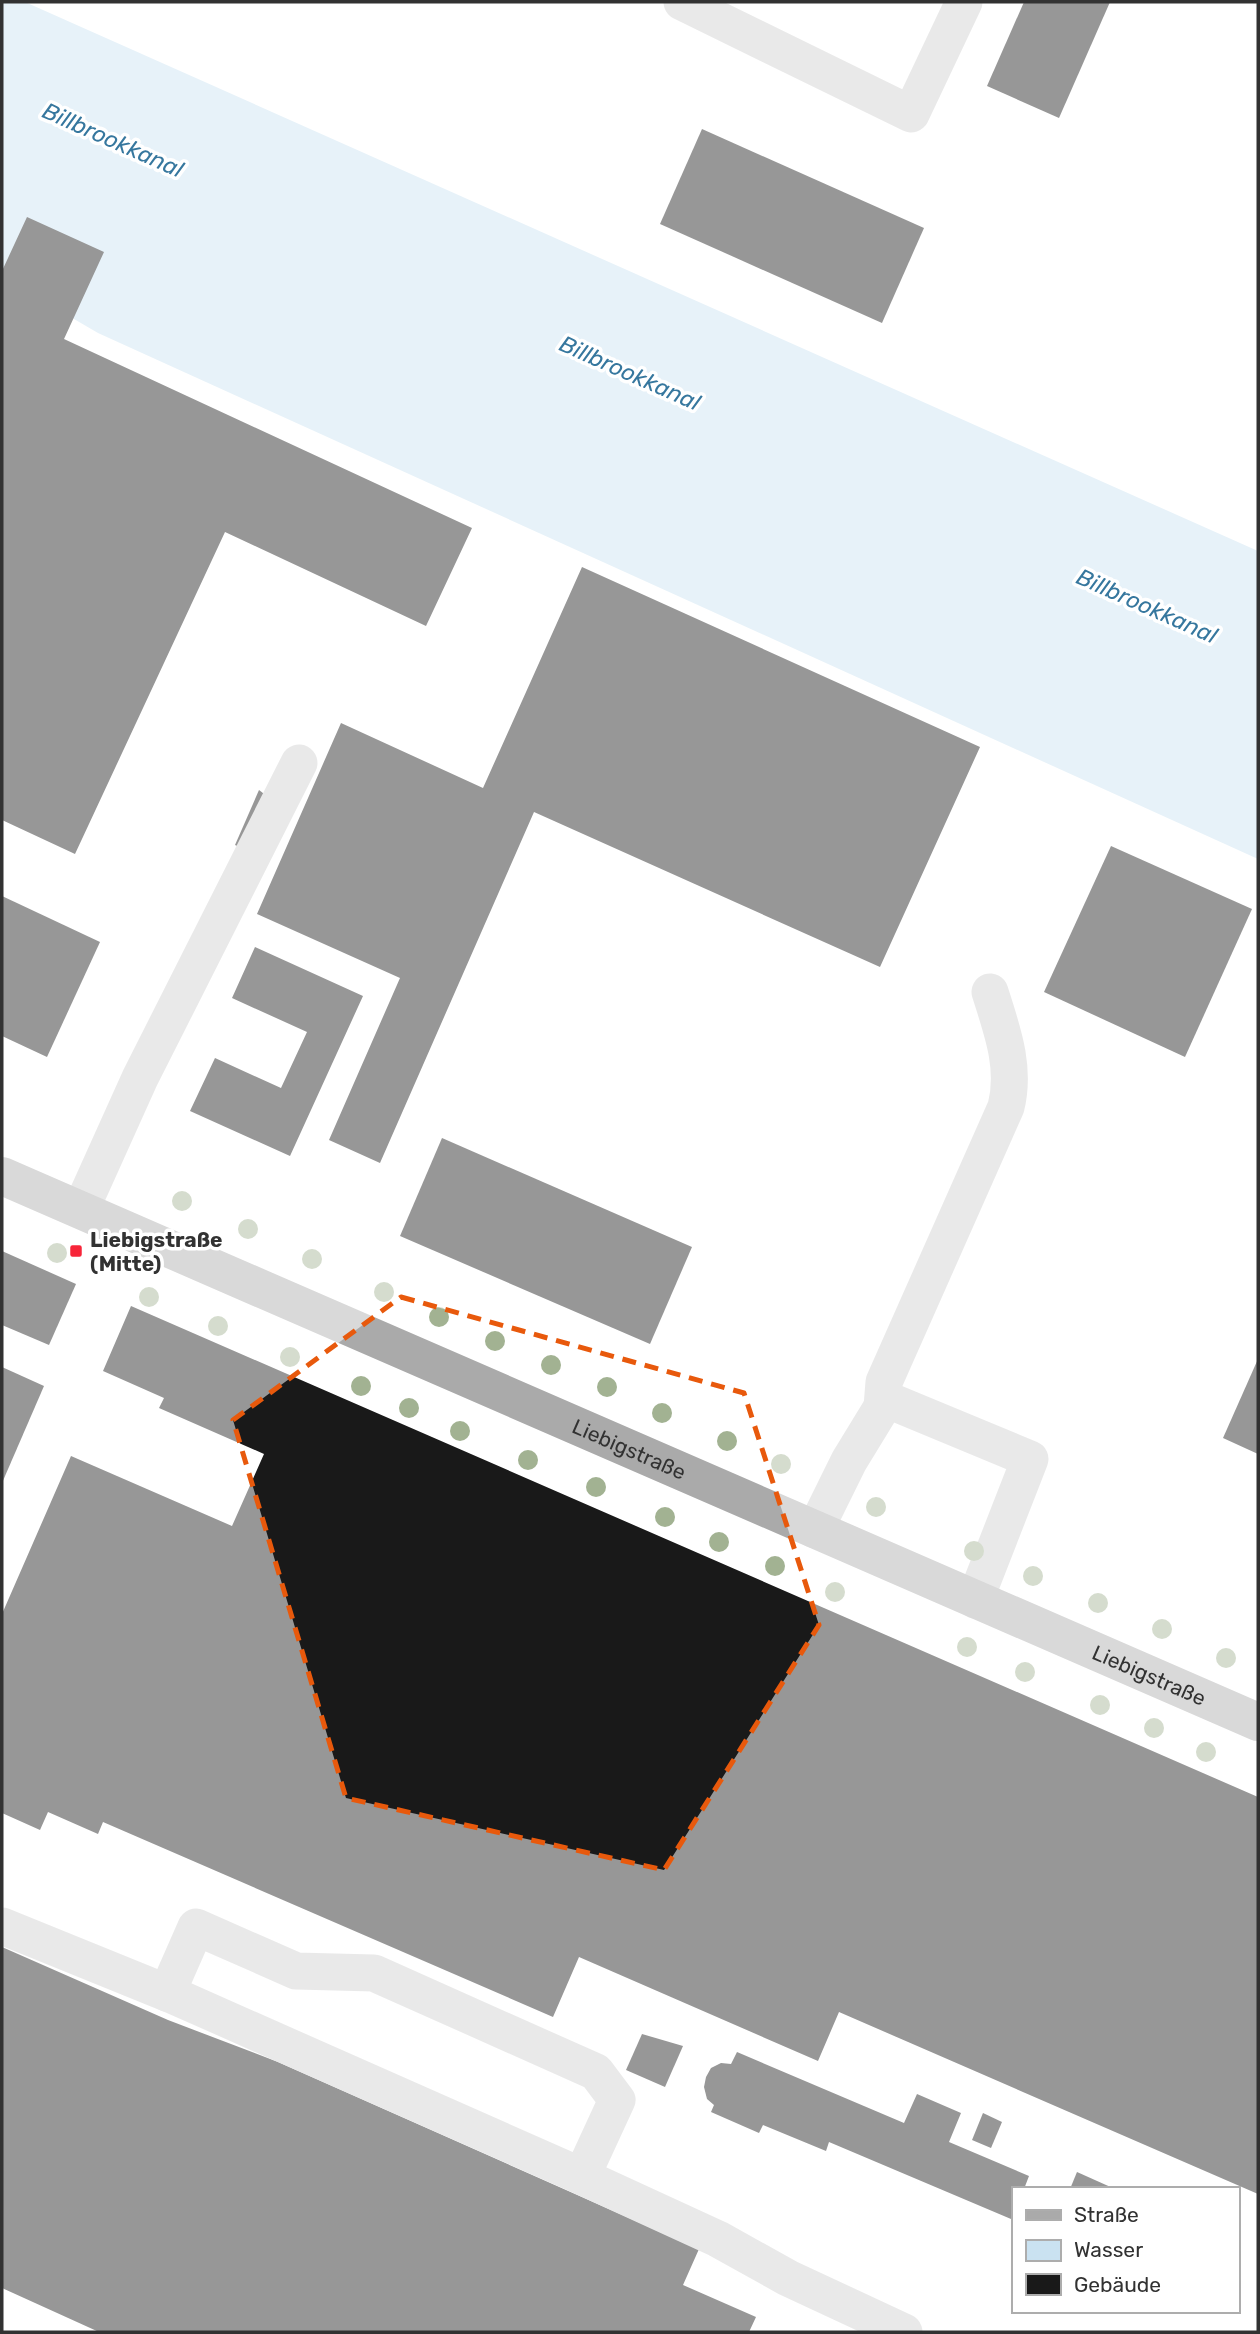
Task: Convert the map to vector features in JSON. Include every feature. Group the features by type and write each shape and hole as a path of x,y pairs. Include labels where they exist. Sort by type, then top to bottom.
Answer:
{"main road":[{"name":"Liebigstraße","path":"2,1176 1258,1722"}],"lane":[{"path":"682,2 911,114 964,2"},
{"path":"81,1209 140,1078 299,763"},
{"path":"815,1530 849,1461 882,1407 884,1382 1008,1098 1011,1067 990,992"},
{"path":"882,1407 895,1403 1030,1459 975,1600"},
{"path":"2,1926 167,1993 582,2176 718,2239 777,2273 904,2332"},
{"path":"167,1993 196,1927 296,1971 374,1973 399,1984 596,2072 617,2100 582,2176"}],"highlighted area":[{"path":"401,1297 744,1393 819,1625 664,1870 346,1798 233,1420"}],"water":[{"name":"Billbrookkanal","path":"2,2 25,2 1258,551 1258,859 98,333 2,277"}],"building":[{"path":"1024,2 1110,2 1059,118 987,86"},
{"path":"702,129 924,228 882,323 660,224"},
{"path":"27,217 104,252 64,339 472,528 426,626 225,532 75,854 2,820 2,271"},
{"path":"582,567 980,747 880,967 534,812 380,1163 329,1140 400,978 257,914 341,723 483,788"},
{"path":"259,790 272,800 248,851 235,845"},
{"path":"1111,846 1252,909 1185,1057 1044,992"},
{"path":"2,896 100,942 47,1057 2,1036"},
{"path":"255,947 363,996 290,1156 190,1111 215,1058 281,1088 307,1032 232,998"},
{"path":"442,1138 692,1247 650,1344 400,1236"},
{"path":"2,1251 76,1284 49,1345 2,1325"},
{"path":"131,1306 1258,1797 1258,2194 839,2012 818,2061 579,1957 553,2017 103,1822 98,1834 48,1812 40,1830 2,1813 2,1614 71,1456 232,1526 264,1454 159,1408 164,1398 103,1371"},
{"path":"1258,1359 1258,1454 1223,1438"},
{"path":"2,1367 44,1386 2,1483"},
{"path":"2,1947 168,2020 278,2062 699,2249 683,2285 756,2317 749,2332 99,2332 2,2288"},
{"path":"642,2034 683,2046 665,2087 626,2070"},
{"path":"737,2052 904,2123 917,2094 961,2113 949,2142 1029,2176 1025,2187 1012,2187 1011,2219 829,2142 826,2151 763,2125 759,2133 711,2112 714,2105 707,2099 704,2087 706,2077 711,2068 721,2063 731,2064"},
{"path":"983,2113 1002,2122 991,2148 972,2140"},
{"path":"1077,2172 1111,2187 1071,2187"}],"place":[{"name":"Liebigstraße (Mitte)","path":"76,1251"}]}
